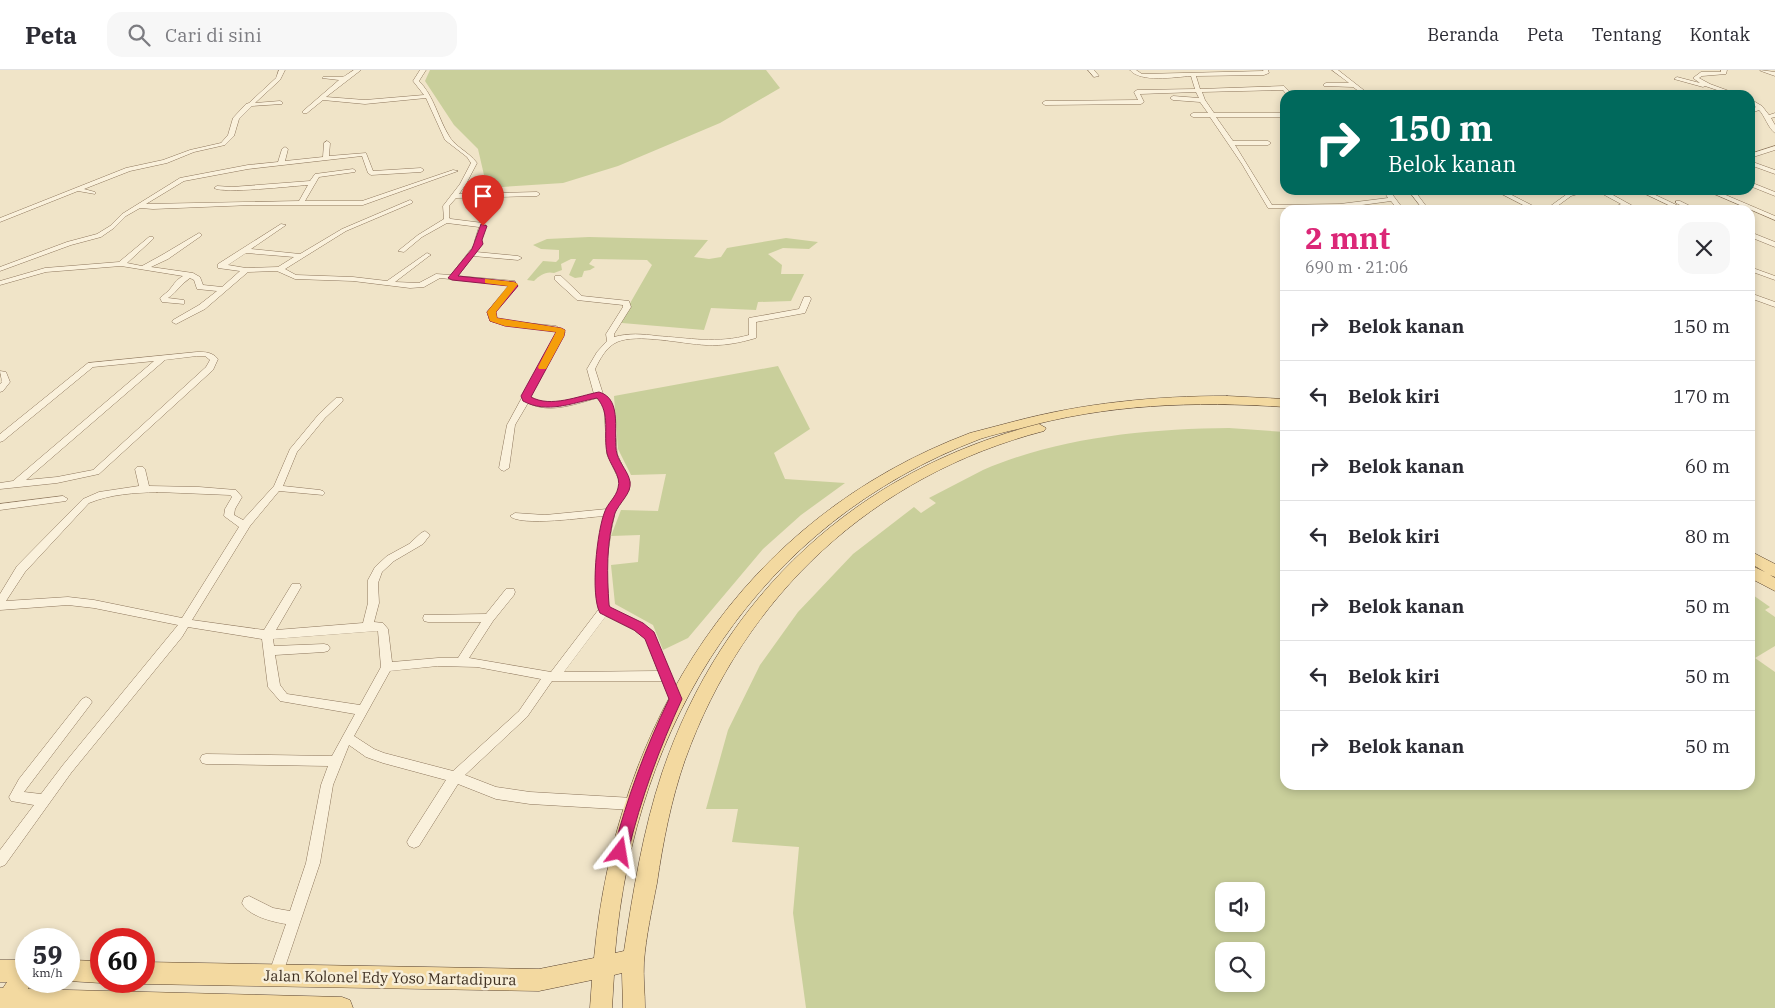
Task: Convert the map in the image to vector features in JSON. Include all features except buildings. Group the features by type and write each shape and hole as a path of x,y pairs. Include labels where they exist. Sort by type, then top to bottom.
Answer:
{"main road":[{"path":"601,1008 603,965 614,881 633,804 652,748 675,699 704,650 734,607 768,569 803,536 840,507 879,482 920,460 963,441 1017,424 1053,414 1100,406 1148,401 1197,399 1280,403"},
{"path":"634,1008 634,960 654,839 676,760 698,706 723,658 743,627 770,593 827,536 858,511 890,490 940,463 995,441 1035,429 1085,418 1136,411 1188,408 1242,408 1280,412"},
{"path":"1755,559 1775,571"},
{"path":"1755,574 1775,585"},
{"path":"704,650 723,658"},
{"name":"Jalan Kolonel Edy Yoso Martadipura","path":"155,973 539,980 566,977 603,965 634,960"},
{"path":"0,971 15,971"},
{"path":"4,1002 15,986"},
{"path":"4,1002 342,1008"}],"street":[{"path":"0,220 128,169 162,163 192,151 223,144 231,136 236,118 278,79 282,70"},
{"path":"305,112 344,79 358,70"},
{"path":"423,70 416,80 425,90 446,139 474,163 473,168 446,206 447,220"},
{"path":"1091,70 1096,76"},
{"path":"1133,70 1140,76 1143,82"},
{"path":"1171,70 1175,75"},
{"path":"1140,76 1193,76 1211,72 1264,73 1267,72 1266,70"},
{"path":"1335,70 1360,90"},
{"path":"1722,90 1698,80 1696,76 1724,73 1724,70"},
{"path":"1763,70 1775,74"},
{"path":"1193,76 1202,100 1231,143 1268,205 1273,208 1280,208"},
{"path":"325,78 344,79"},
{"path":"1677,79 1708,85"},
{"path":"1326,84 1354,85"},
{"path":"1045,103 1141,102 1137,92 1148,89 1198,91 1284,88 1286,90"},
{"path":"323,98 365,102 427,96"},
{"path":"1173,98 1202,100"},
{"path":"248,105 280,103"},
{"path":"1755,104 1760,107 1775,131"},
{"path":"1755,110 1760,107"},
{"path":"1193,115 1280,115"},
{"path":"1768,118 1775,115"},
{"path":"326,158 327,143"},
{"path":"1231,143 1268,143"},
{"path":"281,163 285,149"},
{"path":"1755,155 1773,150"},
{"path":"0,269 69,244 99,236 124,215 182,179 281,163 363,154 368,169 373,173 421,170"},
{"path":"1755,165 1775,172"},
{"path":"301,203 317,174 353,171"},
{"path":"140,206 252,203 368,203 455,171"},
{"path":"217,188 232,189 313,183"},
{"path":"262,191 267,185"},
{"path":"1755,186 1775,194"},
{"path":"77,189 93,193"},
{"path":"454,196 537,194"},
{"path":"1390,195 1397,205"},
{"path":"1415,195 1422,205"},
{"path":"1507,195 1528,205"},
{"path":"1555,205 1569,195"},
{"path":"1609,195 1626,204"},
{"path":"1651,195 1673,205"},
{"path":"1663,195 1684,205"},
{"path":"1720,195 1744,205"},
{"path":"252,203 257,197"},
{"path":"1348,205 1393,199"},
{"path":"280,269 344,230 410,202"},
{"path":"1755,210 1775,218"},
{"path":"402,251 420,236 447,220 483,225 478,240 479,244 452,278"},
{"path":"283,225 221,266 246,270 280,269 295,277 353,279 417,286 438,276 512,283 513,286 491,312 493,320 561,330 560,336 510,428 504,468"},
{"path":"143,268 165,257 198,235"},
{"path":"1755,237 1775,245"},
{"path":"121,264 151,238"},
{"path":"246,251 301,256"},
{"path":"472,254 518,258"},
{"path":"389,283 427,255"},
{"path":"0,283 45,270 121,264 190,275 197,279 200,287 224,289"},
{"path":"176,322 202,307 246,270"},
{"path":"1755,271 1775,278"},
{"path":"181,302 165,300 164,298 173,291 178,282 190,275"},
{"path":"558,278 580,298 626,304 627,307 610,334 612,341"},
{"path":"1755,297 1775,305"},
{"path":"414,842 455,777 523,714 604,610 601,568 610,512 624,490 625,482 612,454 611,418 591,369 612,341 636,337 713,344 750,337 754,334 752,320 802,311 807,299"},
{"path":"0,439 91,365 207,354 213,357 214,362 96,472 57,480 0,486"},
{"path":"15,485 163,357"},
{"path":"0,373 3,374 6,382 0,389"},
{"path":"526,399 536,404 547,406 603,399"},
{"path":"0,860 43,800 186,623 245,526 277,488 283,478 293,451 311,428 339,400"},
{"path":"140,469 145,490"},
{"path":"277,488 320,492"},
{"path":"0,605 21,569 86,501 97,496 145,490 233,492 237,497 230,509 229,516 245,526"},
{"path":"0,507 63,499"},
{"path":"514,516 545,518 610,512"},
{"path":"367,626 374,601 372,585 377,570 394,555 411,549 425,535"},
{"path":"296,588 267,635 274,687 284,698 363,710"},
{"path":"461,662 489,618 510,592"},
{"path":"0,605 68,601 94,604 186,623 267,635 299,634 367,626 379,626 383,629 387,667 335,762 323,799 312,863 275,976"},
{"path":"604,610 638,627 650,636 675,699"},
{"path":"428,618 489,618"},
{"path":"269,651 324,648"},
{"path":"387,667 438,662 461,662 477,663 552,677 665,676"},
{"path":"43,800 16,797 22,783 86,702"},
{"path":"348,738 370,753 383,758 455,777 496,793 530,798 633,804"},
{"path":"206,759 335,762"},
{"path":"249,903 270,915 295,918"}],"green space":[{"path":"430,70 766,70 780,88 720,123 618,166 563,183 487,188 478,149 454,125 425,81"},
{"path":"589,237 708,240 694,257 709,259 721,257 727,248 786,238 818,242 809,249 783,248 768,254 782,265 781,274 804,274 791,301 758,302 756,310 711,308 704,330 622,323 621,319 652,265 647,260 593,259 589,264 595,267 584,271 582,277 575,278 569,275 576,259 571,259 561,264 562,270 543,274 534,281 527,280 543,261 556,262 559,259 559,250 541,249 533,245 547,239"},
{"path":"778,366 810,429 774,453 785,479 845,483 801,515 763,549 688,638 663,650 653,625 615,604 611,565 638,562 640,535 611,536 621,510 658,511 666,474 631,475 618,449 614,396"},
{"path":"1229,428 1280,432 1280,790 1755,790 1755,658 1775,672 1775,1008 806,1008 793,913 799,847 732,842 738,809 706,809 728,730 760,665 798,612 853,554 914,507 921,513 936,503 929,498 983,470 1012,459 1073,442 1135,433"},
{"path":"1755,596 1770,607 1765,610 1775,617 1775,646 1755,658"}],"slow traffic":[{"path":"488,281 514,284 491,312 493,320 561,330 560,336 543,367"}],"route":[{"path":"483,226 476,250 452,278 512,283 514,284 513,286 491,312 493,320 561,330 560,336 526,399 532,403 547,406 599,395 608,404 611,418 610,440 612,454 625,482 624,490 610,512 602,552 601,568 604,610 638,627 650,636 675,699 652,748 633,804 620,852"}]}
